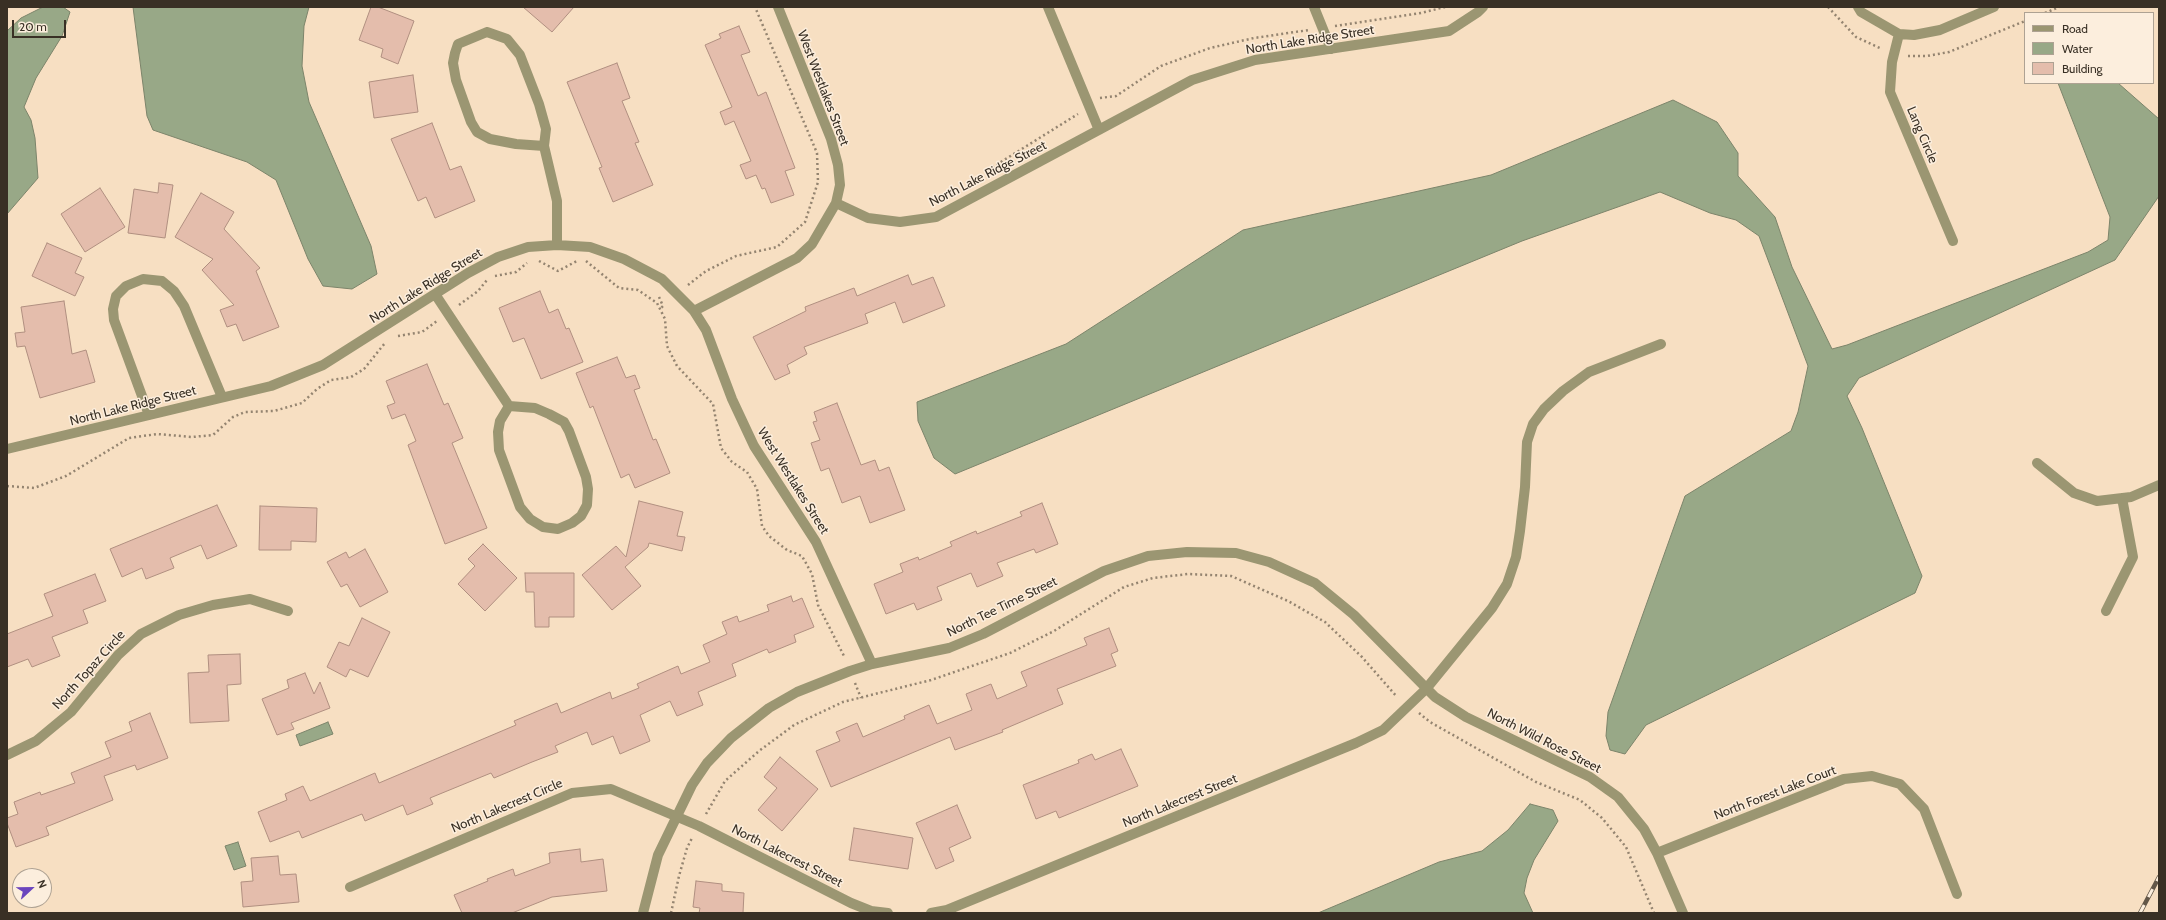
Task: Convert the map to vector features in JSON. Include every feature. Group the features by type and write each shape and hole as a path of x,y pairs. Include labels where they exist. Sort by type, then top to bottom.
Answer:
{"street":[{"name":"West Westlakes Street","path":"778,7 831,139 838,165 840,185 836,203"},
{"path":"1048,7 1100,130"},
{"path":"1314,7 1331,49"},
{"name":"North Lake Ridge Street","path":"836,203 868,218 900,222 936,218 1192,80 1255,60 1448,31 1478,12 1483,7"},
{"path":"1858,7 1861,12 1900,34 1914,35 1940,30 1994,7"},
{"path":"544,146 490,139 477,132 471,122 456,80 453,62 458,44 487,32 507,39 520,55 539,104 546,129 544,146 557,201 558,245"},
{"name":"Lang Circle","path":"1900,34 1892,62 1890,92 1953,241"},
{"path":"694,311 797,258 812,244 836,203"},
{"name":"North Lake Ridge Street","path":"7,449 58,439 149,415 271,386 323,366 468,273 498,257 528,246 558,245 590,247 624,259 662,279 677,292 694,311"},
{"path":"149,415 114,320 113,309 116,296 126,286 143,279 162,281 174,290 184,306 222,397"},
{"path":"435,294 509,406"},
{"name":"West Westlakes Street","path":"694,311 706,330 732,399 754,446 816,542 872,664"},
{"path":"1426,689 1492,608 1507,584 1517,550 1525,487 1527,442 1533,424 1544,409 1558,395 1589,372 1661,344"},
{"path":"509,406 535,408 564,422 569,431 586,477 588,489 587,505 581,516 572,524 558,528 543,527 530,519 520,507 499,450 498,432 500,421 509,406"},
{"path":"2037,463 2074,493 2097,501 2131,497 2159,485"},
{"path":"2106,611 2134,557 2122,498"},
{"name":"North Tee Time Street","path":"643,913 658,855 692,785 707,763 731,738 769,708 797,692 872,664 949,648 982,634 1104,571 1148,556 1187,552 1236,553 1269,562 1315,583 1354,615 1426,689"},
{"name":"North Topaz Circle","path":"7,755 36,741 71,712 118,655 141,634 179,615 213,605 243,600 250,599 288,611"},
{"name":"North Lakecrest Street","path":"931,913 947,910 1356,743 1382,730 1426,689"},
{"name":"North Wild Rose Street","path":"1426,689 1466,717 1590,777 1618,797 1644,829 1657,853 1683,913"},
{"name":"North Forest Lake Court","path":"1657,853 1844,779 1872,776 1900,784 1924,809 1957,894"},
{"name":"North Lakecrest Circle","path":"350,887 572,793 611,789 635,797 676,817"},
{"name":"North Lakecrest Street","path":"676,817 699,826 850,903 871,911 888,913"}],"path":[{"path":"677,292 706,271 736,256 777,247 805,222 818,182 817,153 755,7"},
{"path":"2047,12 2059,7"},
{"path":"671,913 687,848 725,781 759,751 794,725 843,702 931,680 1010,653 1054,631 1124,587 1153,578 1188,574 1230,576 1288,600 1325,622 1362,656 1397,697 1430,722 1523,774 1580,800 1602,818 1626,847 1654,913"}],"water":[{"path":"43,7 63,7 70,12 62,36 36,78 24,107 31,120 35,138 38,178 7,214 7,31 21,18"},
{"path":"133,7 309,7 304,26 302,66 309,102 371,246 377,274 352,289 323,286 308,259 276,180 247,162 153,130 147,116"},
{"path":"2058,84 2119,84 2159,119 2159,196 2115,260 1859,378 1847,396 1862,428 1922,576 1915,593 1646,725 1625,754 1610,750 1606,736 1608,712 1685,496 1791,431 1798,412 1808,366 1759,236 1736,220 1710,213 1660,192 1522,241 955,474 934,458 918,421 917,402 1066,344 1243,230 1491,175 1673,100 1717,122 1738,153 1738,176 1775,217 1792,267 1832,349 1847,345 2088,252 2108,240 2110,217"},
{"path":"328,722 333,734 300,746 296,735"},
{"path":"1530,804 1553,810 1558,821 1534,860 1527,878 1524,893 1533,913 1318,913 1439,862 1482,851 1508,830"},
{"path":"238,842 246,866 234,870 225,846"}],"building":[{"path":"371,7 378,7 414,21 398,64 381,57 383,49 359,40"},
{"path":"523,7 574,7 552,32"},
{"path":"739,26 750,52 741,55 758,96 766,92 795,168 785,171 794,195 771,203 765,188 762,189 756,175 746,179 740,165 751,161 734,121 725,125 720,112 732,107 705,45 721,38 719,34"},
{"path":"617,63 630,98 622,101 639,142 635,143 653,185 613,202 599,168 602,167 567,82"},
{"path":"413,75 418,112 374,118 369,82"},
{"path":"432,123 450,170 461,166 475,201 435,218 426,197 418,201 391,139"},
{"path":"159,183 173,185 165,238 128,233 134,189 158,193"},
{"path":"100,188 125,227 85,252 61,214"},
{"path":"201,193 234,212 224,229 260,268 256,271 279,327 243,341 236,324 227,327 220,310 234,305 202,270 213,259 175,237"},
{"path":"47,243 82,258 75,273 84,277 75,296 32,276"},
{"path":"908,275 912,285 933,277 945,306 903,323 895,302 865,314 868,323 804,347 807,354 787,365 790,373 775,380 753,337 806,311 805,307 854,288 857,296"},
{"path":"540,291 549,313 558,309 566,329 569,328 583,362 541,379 524,338 513,342 499,308"},
{"path":"64,301 72,354 86,350 95,382 40,398 25,346 17,347 15,333 25,332 21,307"},
{"path":"617,357 626,378 635,375 640,388 634,390 653,440 656,439 670,473 635,488 629,474 621,478 593,406 590,408 576,373"},
{"path":"427,364 444,405 448,403 463,438 452,443 487,528 445,544 408,445 416,441 405,414 392,419 387,406 395,403 386,381"},
{"path":"837,403 861,465 875,460 879,471 889,467 905,510 870,523 860,496 842,503 829,468 821,471 811,443 820,440 813,422 817,421 814,412"},
{"path":"639,501 683,512 677,536 685,537 682,551 649,543 648,547 625,567 641,586 612,610 582,575 616,546 626,557"},
{"path":"1042,503 1058,544 1036,553 1034,549 997,563 1003,576 977,587 971,573 937,587 942,600 917,610 914,603 886,614 874,584 903,572 900,564 918,557 919,560 952,546 950,542 976,531 977,534 1022,516 1020,512"},
{"path":"217,505 237,546 207,559 201,545 170,558 174,568 146,579 142,568 122,577 110,549"},
{"path":"260,506 317,508 316,542 291,541 291,550 259,550"},
{"path":"483,544 517,578 485,611 458,584 475,566 468,559"},
{"path":"365,549 388,592 360,607 347,584 341,587 327,562 346,552 349,558"},
{"path":"525,573 574,573 574,617 549,617 549,627 535,627 534,592 526,592"},
{"path":"95,574 106,601 83,610 88,623 52,637 60,656 32,667 28,659 7,667 7,634 53,616 44,594"},
{"path":"791,596 793,602 802,598 814,627 794,635 796,642 769,653 767,649 732,664 736,676 698,692 703,705 677,716 670,701 640,715 650,741 620,754 613,736 592,745 587,732 555,746 558,752 494,778 491,773 430,798 433,804 407,815 403,805 365,821 362,814 302,838 299,831 270,842 258,812 287,800 285,794 303,786 310,801 375,773 379,783 516,725 514,721 557,703 561,713 610,692 612,699 639,688 637,684 678,666 681,674 710,662 703,645 727,634 722,622 737,616 739,622 769,611 767,605"},
{"path":"362,618 390,632 368,677 350,669 346,677 327,667 339,642 349,646"},
{"path":"1109,628 1118,651 1111,654 1116,666 1057,689 1063,704 1002,730 1003,732 955,750 950,737 831,787 816,751 840,741 836,732 857,723 863,737 905,719 904,716 929,705 937,724 972,710 966,694 991,684 997,699 1027,686 1021,672 1087,645 1084,638"},
{"path":"240,654 241,684 227,685 229,721 190,723 188,673 209,672 208,655"},
{"path":"305,673 314,694 320,682 330,708 291,723 294,729 277,735 262,699 289,688 287,680"},
{"path":"150,713 168,758 137,770 135,765 104,776 113,800 46,827 49,835 16,847 7,823 7,818 18,814 14,802 40,792 41,795 75,783 71,773 111,757 105,742 132,731 129,722"},
{"path":"1121,749 1138,786 1059,818 1056,811 1036,819 1023,785 1079,763 1078,760 1092,754 1095,760"},
{"path":"780,757 818,789 782,831 758,810 777,788 764,777"},
{"path":"957,805 971,838 949,848 954,861 936,869 916,823"},
{"path":"854,828 913,838 908,869 849,860"},
{"path":"580,849 581,862 603,859 607,891 552,897 512,913 462,913 454,895 488,881 487,879 513,869 515,876 550,863 549,853"},
{"path":"278,856 280,875 296,874 299,902 243,907 241,882 253,881 251,858"},
{"path":"696,881 722,884 722,891 744,893 743,913 699,913 700,908 693,907"}],"railway":[{"path":"2140,913 2159,877"}]}
